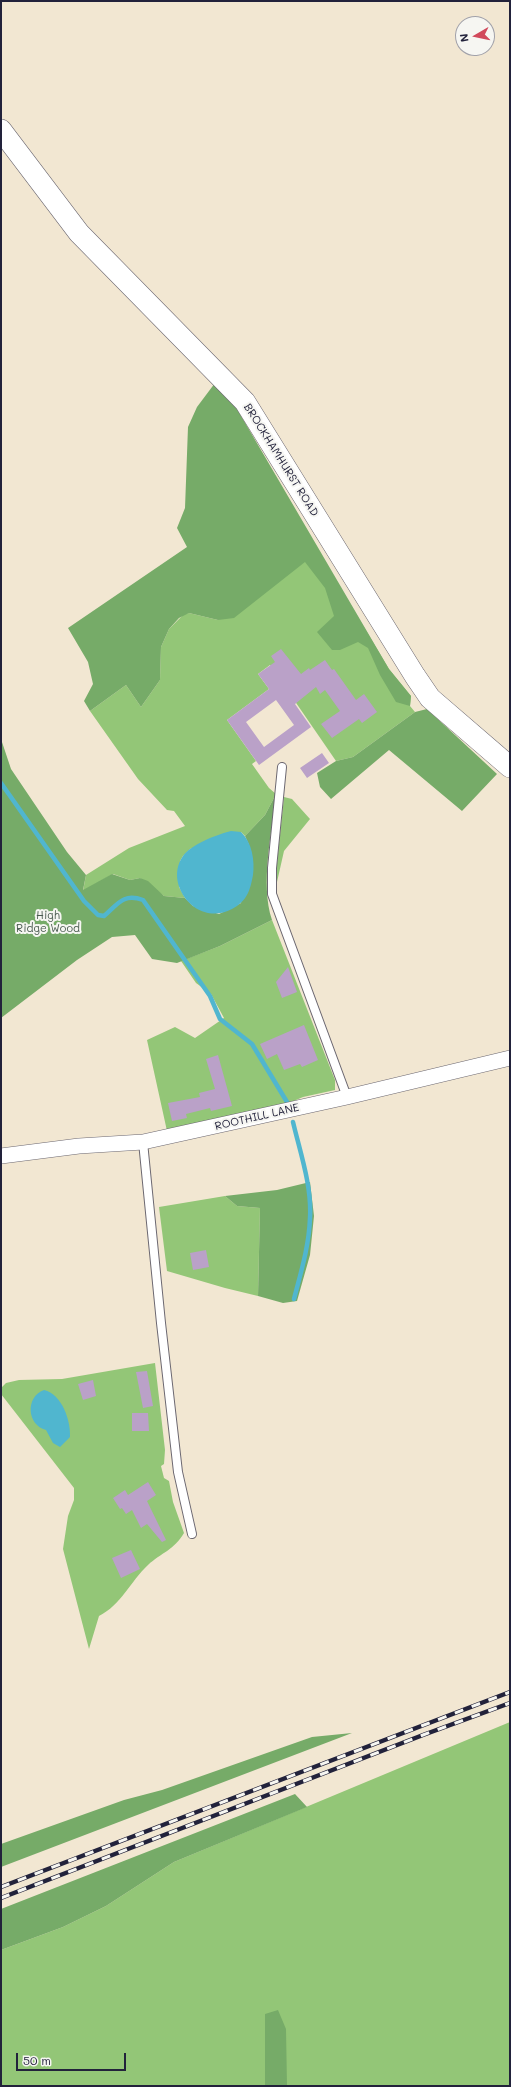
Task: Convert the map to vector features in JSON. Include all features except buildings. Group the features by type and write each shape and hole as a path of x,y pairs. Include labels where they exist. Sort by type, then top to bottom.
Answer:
{"street":[{"name":"BROCKHAMHURST ROAD","path":"1,130 79,233 245,402 410,670 430,698 510,767"},
{"name":"ROOTHILL LANE","path":"1,1156 79,1146 143,1142 347,1097 510,1058"}],"lane":[{"path":"282,767 272,868 272,894 347,1097"},
{"path":"143,1142 160,1324 178,1472 192,1534"}],"green space":[{"path":"215,383 237,409 389,669 411,696 410,706 396,702 380,675 368,648 358,642 340,650 332,650 317,632 334,616 325,588 305,562 234,618 218,620 189,613 179,618 169,629 161,647 160,680 141,707 126,685 90,711 84,701 93,684 88,662 68,628 187,547 177,528 185,508 188,427 197,407"},
{"path":"319,552 389,669 411,696 410,706 415,712 353,757 336,761 270,665 258,674 269,689 227,720 256,761 252,764 269,788 276,794 265,815 245,836 241,832 190,849 183,856 180,861 179,887 185,898 164,896 140,878 130,880 113,874 83,891 86,875 129,848 185,826 174,811 167,810 138,779 90,711 126,685 141,707 160,680 161,647 169,629 184,614 189,613 218,620"},
{"path":"427,709 497,774 462,811 389,750 331,799 320,787 317,773 336,761 353,757 415,712"},
{"name":"High Ridge Wood","path":"1,739 11,769 67,852 86,875 83,890 112,874 130,880 140,878 148,881 164,896 185,898 193,906 219,914 241,903 249,845 245,836 265,815 276,794 267,874 267,890 272,920 220,946 177,963 152,959 135,935 112,937 77,960 1,1018"},
{"path":"284,797 292,799 310,819 284,851 277,882 276,873"},
{"path":"272,920 335,1080 335,1090 303,1097 289,1103 167,1131 147,1040 175,1027 195,1038 224,1018 211,994 196,983 181,961 220,946"},
{"path":"310,1182 314,1216 310,1255 297,1301 283,1303 258,1296 260,1208 237,1206 225,1196 277,1190"},
{"path":"225,1196 237,1206 260,1208 258,1296 167,1271 159,1207"},
{"path":"155,1363 165,1450 164,1464 161,1466 164,1478 169,1481 173,1502 184,1533 172,1547 148,1565 113,1606 99,1616 89,1649 63,1549 68,1516 74,1500 74,1488 1,1394 1,1388 6,1383 19,1380 62,1379"},
{"path":"510,1722 510,2086 1,2086 1,1950 63,1927 106,1906 174,1862"},
{"path":"352,1733 1,1867 1,1844 124,1800 162,1790 312,1737"},
{"path":"295,1794 307,1807 174,1862 106,1906 63,1927 1,1950 1,1909"},
{"path":"278,2010 286,2029 287,2086 265,2086 265,2014"}],"water":[{"path":"231,831 241,832 245,836 250,846 254,864 251,886 247,895 237,906 219,913 207,913 196,908 187,900 180,890 177,879 178,867 183,856 192,848 212,837"},
{"path":"44,1390 56,1397 60,1402 69,1423 70,1437 60,1447 53,1443 46,1430 35,1423 32,1417 31,1404 34,1398"}],"waterway":[{"path":"1,783 84,901 98,915 104,916 117,904 126,899 136,898 143,900 210,996 220,1019 252,1044 287,1102"},
{"path":"293,1122 305,1169 310,1206 306,1249 294,1299"}],"railway":[{"path":"1,1887 510,1692"},
{"path":"1,1898 423,1735 510,1703"}]}
